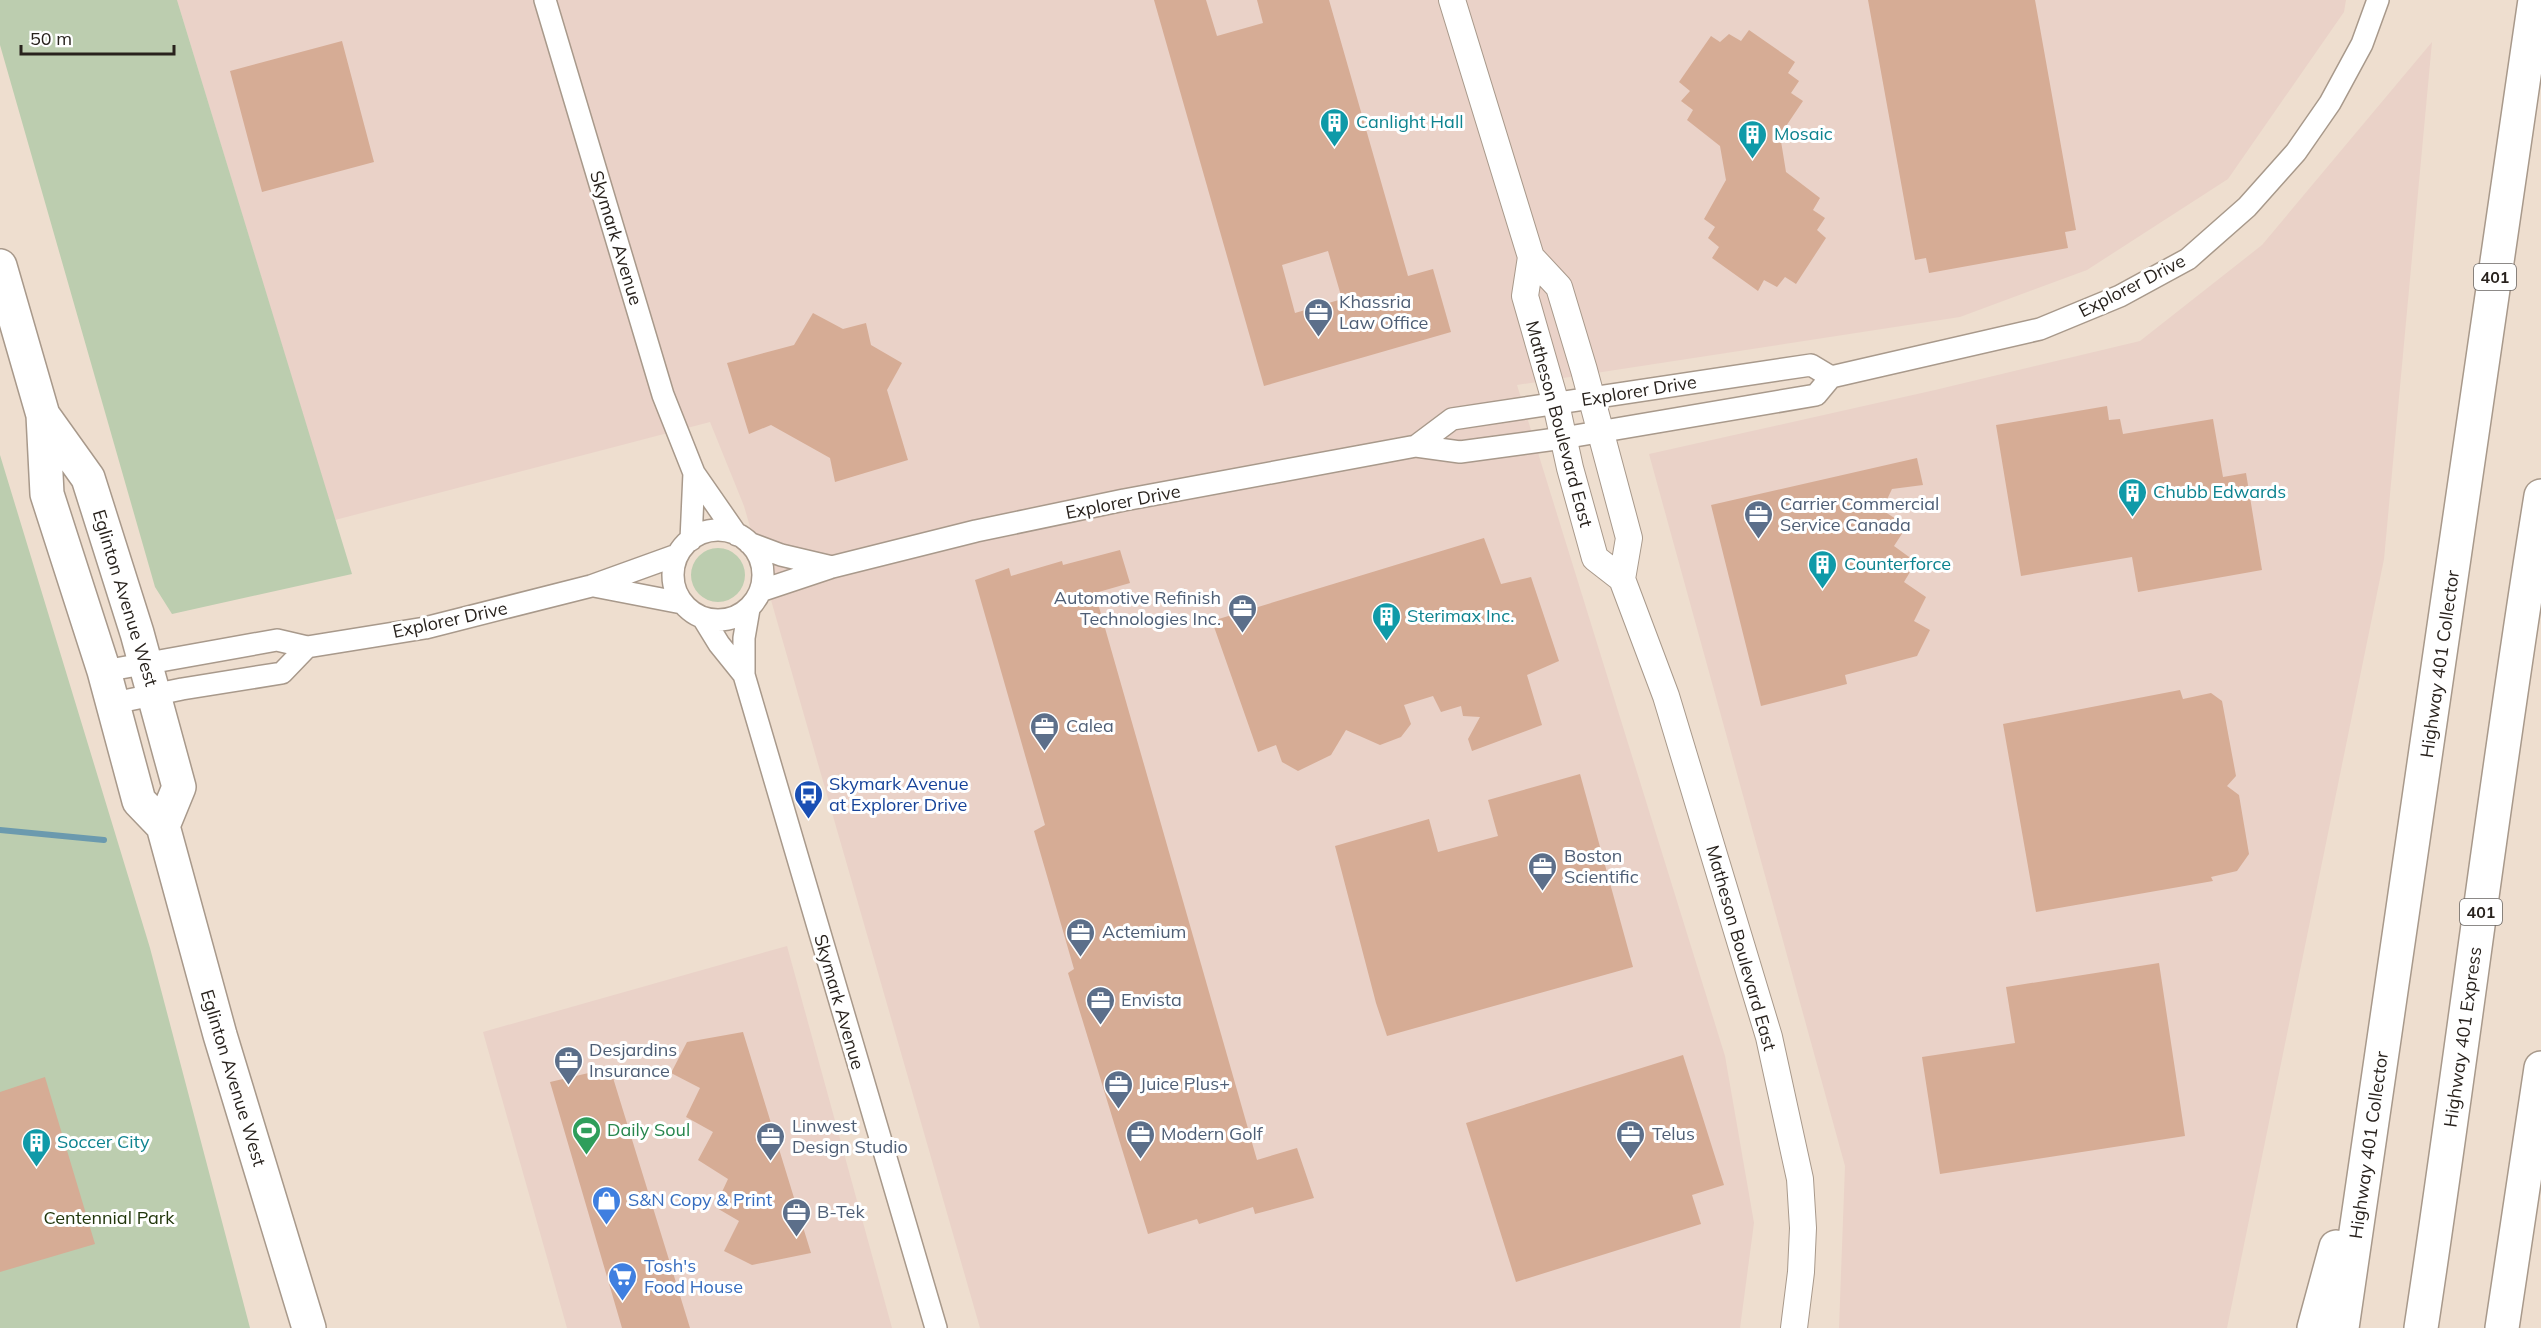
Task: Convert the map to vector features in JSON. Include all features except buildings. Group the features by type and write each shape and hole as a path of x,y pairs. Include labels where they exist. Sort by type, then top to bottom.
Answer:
{"main road":[{"name":"Highway 401 Collector","path":"2342,1328 2535,0"},
{"name":"Eglinton Avenue West","path":"0,266 43,415 47,494 114,703 139,801 163,826 217,1024 309,1328"},
{"name":"Eglinton Avenue West","path":"43,415 88,478 154,694 179,787 163,826"},
{"name":"Highway 401 Express","path":"2421,1328 2505,731 2541,496"},
{"path":"2502,1328 2541,1068"},
{"path":"2314,1328 2377,1088"}],"street":[{"name":"Skymark Avenue","path":"545,0 663,395 694,473 743,539"},
{"name":"Matheson Boulevard East","path":"1452,0 1531,256 1559,287 1629,538 1622,579 1666,696 1769,1037 1800,1179 1803,1228 1801,1272 1794,1328"},
{"name":"Explorer Drive","path":"754,600 832,567 976,531 1124,500 1416,446 1460,452 1563,438 1599,430 1816,395 1831,377 2040,329 2120,296 2188,259 2247,207 2296,152 2335,93 2361,44 2378,0"},
{"name":"Matheson Boulevard East","path":"1531,256 1525,296 1556,404 1594,558 1622,579"},
{"name":"Explorer Drive","path":"1416,446 1452,419 1811,365 1831,377"},
{"name":"Skymark Avenue","path":"684,548 694,473"},
{"path":"713,531 743,539 761,564 754,600 726,619 703,618 692,612 682,603 673,582 673,573 684,548 713,531"},
{"name":"Explorer Drive","path":"743,539 781,555 832,567"},
{"name":"Explorer Drive","path":"104,671 277,640 307,647 425,628 591,586 684,548"},
{"name":"Explorer Drive","path":"591,586 682,603"},
{"name":"Skymark Avenue","path":"754,600 744,638 744,675 936,1328"},
{"name":"Skymark Avenue","path":"703,618 719,644 744,675"},
{"path":"114,703 154,694 282,673 307,647"}],"shaded area":[{"path":"177,0 2346,0 2344,12 2228,179 2087,270 1960,317 1517,385 1725,1056 1754,1223 1740,1328 980,1328 744,506 710,422 335,520"},
{"path":"2432,42 2384,559 2227,1328 1839,1328 1845,1166 1649,454 2140,341 2262,245"},
{"path":"787,946 892,1328 567,1328 483,1032"}],"green space":[{"path":"0,0 177,0 352,574 172,614 155,587 0,45"},
{"name":"Centennial Park","path":"0,455 150,948 250,1328 0,1328"},
{"path":"713,548 723,548 733,552 741,560 745,575 741,590 733,598 723,602 713,602 703,598 695,590 691,580 691,570 695,560 703,552"}],"waterway":[{"path":"0,830 104,840"}],"place":[{"name":"Canlight Hall","path":"1335,148"},
{"name":"Mosaic","path":"1753,160"},
{"name":"Khassria Law Office","path":"1318,338"},
{"name":"Chubb Edwards","path":"2132,518"},
{"name":"Carrier Commercial Service Canada","path":"1759,540"},
{"name":"Counterforce","path":"1823,590"},
{"name":"Automotive Refinish Technologies Inc.","path":"1242,634"},
{"name":"Sterimax Inc.","path":"1386,642"},
{"name":"Calea","path":"1045,752"},
{"name":"Skymark Avenue at Explorer Drive","path":"808,820"},
{"name":"Boston Scientific","path":"1543,892"},
{"name":"Actemium","path":"1081,958"},
{"name":"Envista","path":"1100,1026"},
{"name":"Desjardins Insurance","path":"568,1086"},
{"name":"Juice Plus+","path":"1119,1110"},
{"name":"Daily Soul","path":"586,1156"},
{"name":"Modern Golf","path":"1140,1160"},
{"name":"Telus","path":"1631,1160"},
{"name":"Linwest Design Studio","path":"771,1162"},
{"name":"Soccer City","path":"36,1168"},
{"name":"S&N Copy & Print","path":"607,1226"},
{"name":"B-Tek","path":"796,1238"},
{"name":"Tosh's Food House","path":"623,1302"}]}
